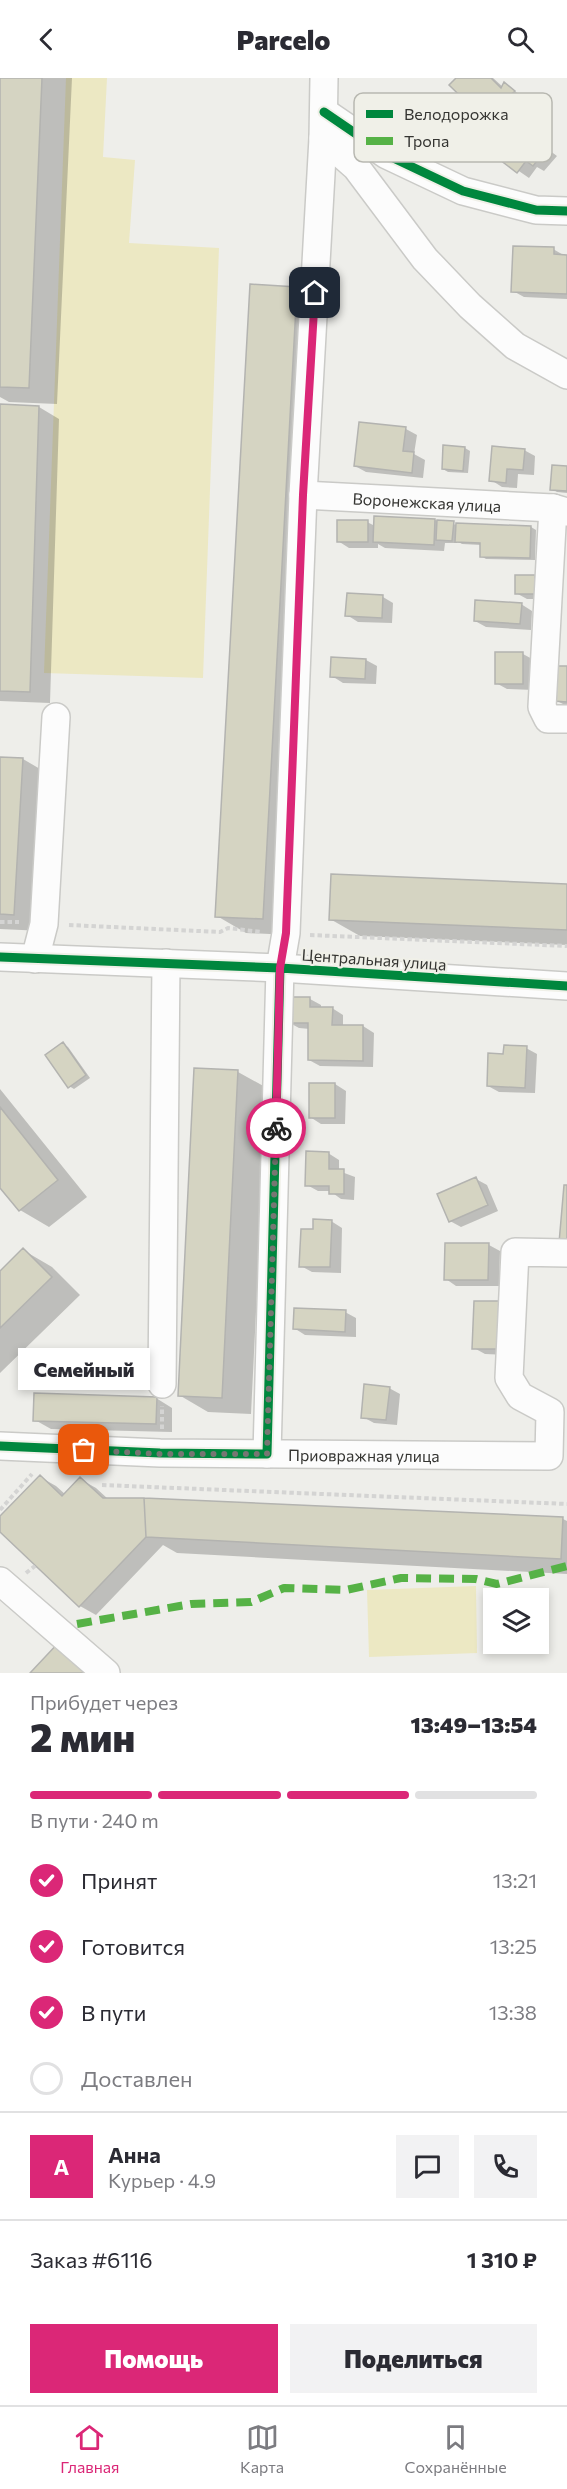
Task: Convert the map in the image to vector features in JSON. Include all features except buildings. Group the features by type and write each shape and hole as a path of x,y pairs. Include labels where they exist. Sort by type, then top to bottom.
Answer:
{"street":[{"path":"267,1454 280,968 286,933 303,495 324,125 324,78"},
{"path":"324,125 354,139"},
{"path":"324,125 425,260 470,306 515,346 567,375"},
{"path":"402,162 463,191 536,210 567,211"},
{"name":"Воронежская улица","path":"303,495 560,510 542,707 548,719 567,719"},
{"path":"35,959 44,924 56,717"},
{"name":"Центральная улица","path":"0,957 280,968 567,986"},
{"path":"162,1392 166,963"},
{"name":"Приовражная улица","path":"0,1446 160,1454 549,1456 550,1412 520,1396 509,1378 514,1252 567,1253"},
{"path":"0,1581 106,1673"}],"path":[{"path":"0,922 220,932 228,928 286,933 567,946"},
{"path":"162,1392 162,1425"},
{"path":"0,1510 32,1474"},
{"path":"102,1485 567,1504"}],"shaded area":[{"path":"66,78 107,78 103,157 135,160 129,243 219,248 203,678 44,673"},
{"path":"476,1586 477,1653 369,1657 367,1590"}],"marked path":[{"path":"77,1624 191,1604 251,1602 284,1588 346,1590 401,1578 476,1579 497,1584 567,1566"}],"cycle path":[{"path":"324,112 354,132"},
{"path":"402,162 463,191 536,210 567,211"},
{"path":"0,957 280,968 567,986"},
{"path":"0,1446 160,1453 267,1454 280,968"}],"way so far":[{"path":"84,1450 160,1454 267,1454 276,1128"}],"place":[{"name":"Семейный","path":"84,1450"}],"route":[{"path":"276,1128 280,968 286,933 303,495 315,293"}]}
